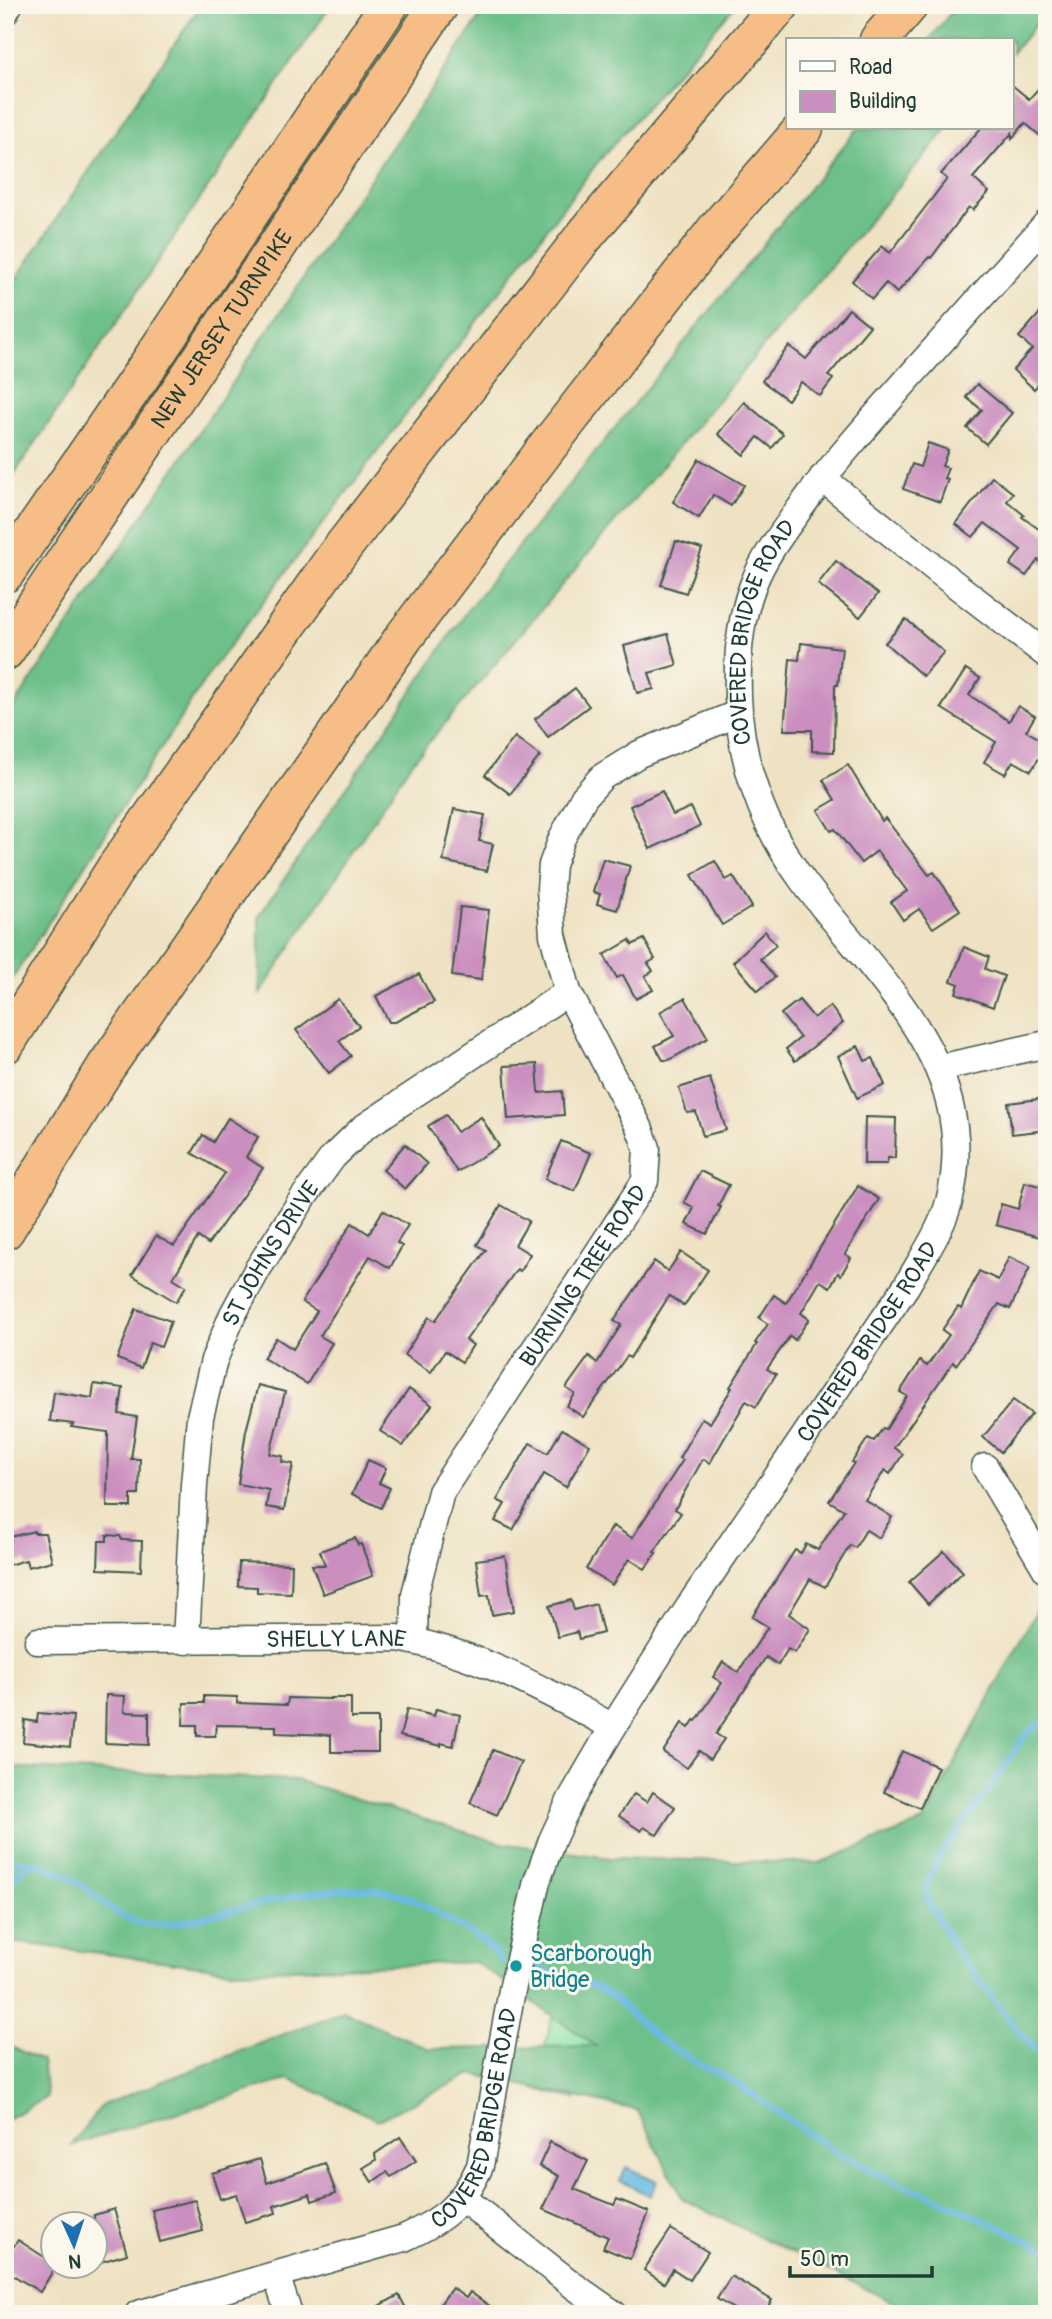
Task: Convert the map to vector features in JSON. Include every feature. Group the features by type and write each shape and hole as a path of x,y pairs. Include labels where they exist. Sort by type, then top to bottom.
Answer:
{"highway":[{"name":"NEW JERSEY TURNPIKE","path":"5,573 151,361 389,5"},
{"name":"NEW JERSEY TURNPIKE","path":"5,651 439,5"},
{"path":"5,1044 116,868 336,556 582,239 780,5"},
{"path":"881,38 909,5"},
{"path":"5,1230 106,1067 404,637 716,230 802,130"}],"street":[{"path":"5,12 9,5"},
{"name":"COVERED BRIDGE ROAD","path":"138,2314 404,2238 432,2225 452,2211 471,2186 480,2165 512,1990 537,1881 571,1799 694,1599 907,1285 937,1232 949,1203 954,1171 955,1135 949,1100 939,1068 922,1034 897,996 802,879 764,814 750,779 739,713 737,653 742,615 750,592 778,538 837,459 1047,223"},
{"path":"822,478 1047,655"},
{"name":"BURNING TREE ROAD","path":"414,1641 415,1594 442,1492 645,1181 647,1148 639,1127 568,992 554,935 550,888 552,865 562,838 584,797 602,777 639,754 739,713"},
{"name":"ST JOHNS DRIVE","path":"186,1641 200,1418 214,1360 233,1314 257,1270 333,1157 363,1128 568,992"},
{"path":"939,1068 1047,1044"},
{"path":"985,1467 1047,1571"},
{"name":"SHELLY LANE","path":"38,1641 397,1638 453,1652 536,1686 613,1727"},
{"path":"462,2198 614,2314"},
{"path":"276,2275 289,2314"}],"green space":[{"path":"201,5 331,5 5,488 5,295"},
{"path":"488,5 736,5 598,162 212,669 5,990 5,719"},
{"path":"957,5 1047,5 1047,11 1014,51 1014,38 931,38"},
{"path":"856,130 946,130 409,766 260,994 259,916 468,609"},
{"path":"1047,1562 1047,2314 917,2314 683,2199 637,2110 471,2074 378,2120 289,2079 71,2145 102,2105 343,2011 429,2049 596,2046 475,1962 238,1971 5,1941 5,1767 296,1780 501,1843 611,1858 819,1863 923,1822 1035,1613"},
{"path":"554,2010 596,2021 575,2099 534,2089"},
{"path":"5,2044 42,2061 47,2097 5,2120"}],"water":[{"path":"626,2167 657,2181 650,2196 620,2181"}],"building":[{"path":"1047,79 1047,127 1039,135 1025,123 1012,139 1012,133 973,178 989,192 973,210 969,207 931,258 929,257 897,293 886,283 872,299 852,281 882,246 890,253 947,179 941,174 979,130 1014,130 1014,87 1029,99"},
{"path":"1047,305 1047,376 1034,389 1013,370 1032,349 1019,337"},
{"path":"849,309 870,326 828,376 833,379 820,396 801,382 788,400 762,381 789,346 806,359"},
{"path":"977,384 1012,413 986,444 967,428 982,410 966,397"},
{"path":"744,402 783,434 772,448 758,437 744,455 718,434"},
{"path":"928,443 948,450 942,466 948,468 944,478 948,479 940,502 903,489 912,464 920,467"},
{"path":"699,459 744,485 731,506 713,495 699,518 673,502"},
{"path":"992,477 1013,493 1007,501 1024,515 1022,517 1047,535 1047,567 1038,560 1026,576 1010,565 1021,550 985,523 973,537 956,524"},
{"path":"676,541 702,549 686,593 661,585"},
{"path":"836,561 878,594 860,617 818,584"},
{"path":"906,619 944,652 923,676 885,643"},
{"path":"668,634 677,665 649,673 654,689 637,693 624,646"},
{"path":"801,643 842,648 838,685 835,685 834,752 812,751 812,730 784,730 790,659 799,660"},
{"path":"966,669 980,678 969,695 1009,721 1018,706 1035,716 1026,731 1047,745 1031,771 1013,761 1005,774 984,762 996,742 941,708"},
{"path":"575,688 589,706 548,737 535,719"},
{"path":"515,737 540,756 510,794 485,775"},
{"path":"848,765 882,821 885,818 929,875 934,872 960,910 933,928 919,909 903,920 891,902 907,891 877,851 861,863 835,829 831,831 818,810 835,800 823,780"},
{"path":"662,791 673,815 691,807 700,826 650,849 630,806"},
{"path":"454,809 485,815 479,841 493,844 487,871 443,861"},
{"path":"603,859 630,866 617,910 597,904 600,894 593,892"},
{"path":"715,861 726,880 733,876 752,907 722,925 692,875"},
{"path":"460,907 489,910 481,980 452,976"},
{"path":"765,931 776,945 760,959 775,977 758,991 733,962"},
{"path":"644,939 655,959 648,963 653,971 645,976 653,990 636,999 623,975 617,978 604,955 630,940 632,945"},
{"path":"964,947 989,957 985,969 1004,976 993,1007 956,993 959,984 951,981"},
{"path":"419,974 434,1002 395,1022 389,1022 376,996"},
{"path":"685,998 708,1038 669,1060 663,1060 655,1046 674,1036 660,1012"},
{"path":"338,999 359,1026 339,1041 351,1056 329,1073 296,1030"},
{"path":"799,1000 814,1018 830,1006 843,1023 795,1061 786,1049 800,1038 781,1014"},
{"path":"858,1046 865,1061 873,1058 885,1085 857,1098 838,1056"},
{"path":"537,1064 539,1093 562,1091 564,1115 508,1119 504,1066"},
{"path":"710,1078 726,1130 703,1136 696,1112 687,1113 679,1088"},
{"path":"1047,1098 1047,1130 1012,1134 1008,1103"},
{"path":"446,1115 457,1132 481,1117 499,1146 457,1172 428,1126"},
{"path":"865,1117 896,1118 895,1158 888,1158 887,1164 864,1164"},
{"path":"228,1118 258,1137 246,1157 263,1168 208,1244 198,1237 173,1278 186,1286 176,1302 132,1275 156,1236 174,1246 225,1173 192,1153 203,1135 213,1142"},
{"path":"561,1141 591,1153 575,1191 545,1179"},
{"path":"405,1144 427,1164 405,1189 383,1170"},
{"path":"700,1171 729,1185 707,1234 686,1224 694,1208 684,1202"},
{"path":"1025,1182 1047,1188 1047,1239 996,1225 1001,1204 1018,1209"},
{"path":"858,1186 879,1199 845,1254 851,1258 830,1287 820,1281 801,1313 809,1319 795,1340 790,1336 767,1369 776,1374 756,1407 746,1401 710,1463 703,1459 675,1509 681,1513 645,1569 629,1559 612,1585 586,1569 613,1526 632,1538 683,1460 679,1458 702,1418 710,1423 732,1388 730,1387 768,1324 759,1318 774,1295 786,1303"},
{"path":"501,1205 529,1221 515,1245 530,1254 520,1271 517,1269 466,1340 473,1345 462,1362 445,1351 431,1372 404,1355 429,1317 435,1321 486,1250 477,1245"},
{"path":"383,1210 408,1225 397,1243 402,1246 390,1268 370,1256 320,1336 332,1343 307,1384 263,1358 276,1338 293,1349 317,1311 302,1302 352,1223 369,1234"},
{"path":"681,1252 708,1270 684,1306 669,1296 630,1358 627,1356 583,1417 567,1406 575,1394 566,1388 589,1356 597,1363 621,1325 614,1321 654,1261 668,1271"},
{"path":"1009,1257 1030,1267 1010,1309 999,1304 956,1365 953,1362 894,1448 903,1454 890,1474 885,1470 865,1500 892,1517 879,1538 866,1530 855,1548 850,1545 825,1587 810,1579 789,1614 810,1629 795,1653 788,1649 778,1665 766,1657 716,1734 724,1739 710,1759 699,1751 687,1768 663,1752 682,1723 689,1728 694,1720 696,1721 722,1683 713,1677 723,1662 738,1672 768,1627 752,1617 795,1550 801,1553 806,1544 818,1550 844,1510 829,1501 868,1438 874,1441 883,1428 886,1429 907,1396 900,1392 920,1361 927,1366 949,1335 942,1330 958,1307 961,1309 979,1271 998,1280"},
{"path":"136,1309 171,1321 161,1347 150,1343 141,1368 117,1359"},
{"path":"94,1384 123,1388 119,1414 137,1417 131,1459 140,1459 139,1495 131,1495 131,1507 107,1507 108,1432 50,1421 54,1392 92,1398"},
{"path":"258,1385 285,1392 270,1454 283,1456 282,1462 293,1464 284,1510 266,1507 269,1490 238,1484 246,1431"},
{"path":"409,1389 432,1405 403,1446 380,1431"},
{"path":"1013,1400 1032,1414 1001,1452 983,1437"},
{"path":"562,1429 590,1445 566,1487 544,1474 513,1530 495,1521 505,1504 497,1500 530,1443 548,1453"},
{"path":"368,1460 386,1468 379,1483 390,1488 381,1508 352,1494"},
{"path":"34,1531 45,1533 52,1561 28,1567 26,1560 5,1566 5,1543 11,1541 10,1537"},
{"path":"107,1535 120,1536 122,1540 142,1541 141,1571 98,1569 99,1541 107,1541"},
{"path":"355,1538 358,1545 361,1544 373,1576 323,1594 312,1565 325,1565 320,1551"},
{"path":"944,1551 963,1572 928,1604 909,1582"},
{"path":"505,1556 514,1611 492,1615 489,1595 481,1596 476,1560"},
{"path":"239,1562 292,1564 291,1593 257,1592 257,1587 238,1586"},
{"path":"571,1600 574,1610 596,1604 603,1633 579,1639 577,1632 558,1637 549,1606"},
{"path":"106,1695 125,1696 124,1712 149,1713 149,1745 105,1743"},
{"path":"204,1696 237,1697 237,1703 287,1705 288,1698 351,1698 351,1718 378,1718 378,1752 331,1752 331,1735 276,1733 276,1726 216,1725 215,1736 197,1736 197,1725 183,1725 184,1703 204,1703"},
{"path":"407,1709 434,1716 436,1709 460,1715 453,1746 441,1743 441,1746 400,1736"},
{"path":"38,1713 73,1716 70,1747 23,1742 25,1720 37,1722"},
{"path":"493,1750 521,1762 497,1815 470,1803"},
{"path":"902,1751 938,1767 920,1808 884,1792"},
{"path":"653,1792 675,1807 657,1835 644,1827 641,1831 619,1816 634,1794 647,1802"},
{"path":"400,2137 416,2161 391,2177 387,2172 372,2182 363,2168 376,2160 375,2154"},
{"path":"550,2142 588,2161 574,2189 614,2205 617,2199 649,2212 630,2259 603,2248 608,2237 543,2209 559,2176 539,2166"},
{"path":"260,2159 267,2183 325,2163 336,2193 312,2201 310,2194 274,2206 276,2213 245,2222 236,2194 220,2199 212,2173"},
{"path":"195,2200 203,2231 160,2242 152,2210"},
{"path":"114,2209 127,2254 108,2260 108,2211"},
{"path":"671,2229 708,2252 690,2280 673,2269 664,2283 644,2270"},
{"path":"18,2240 38,2253 38,2280 47,2280 40,2292 5,2270 5,2259"},
{"path":"731,2276 772,2300 764,2314 742,2314 717,2299"},
{"path":"452,2288 466,2298 470,2292 501,2314 433,2314"},
{"path":"399,2295 409,2314 364,2314"}],"waterway":[{"path":"1047,1719 1026,1734 992,1786 940,1855 926,1886 928,1901 954,1947 1016,2028 1036,2051 1047,2058"},
{"path":"5,1858 55,1870 80,1884 122,1916 152,1924 182,1922 284,1898 332,1890 395,1893 417,1902 473,1935 502,1961"},
{"path":"5,1887 29,1863"},
{"path":"532,1968 569,1977 600,1989 615,1999 657,2038 733,2081 834,2151 888,2179 948,2203 1047,2250"}],"place":[{"name":"Scarborough Bridge","path":"516,1966"}]}
